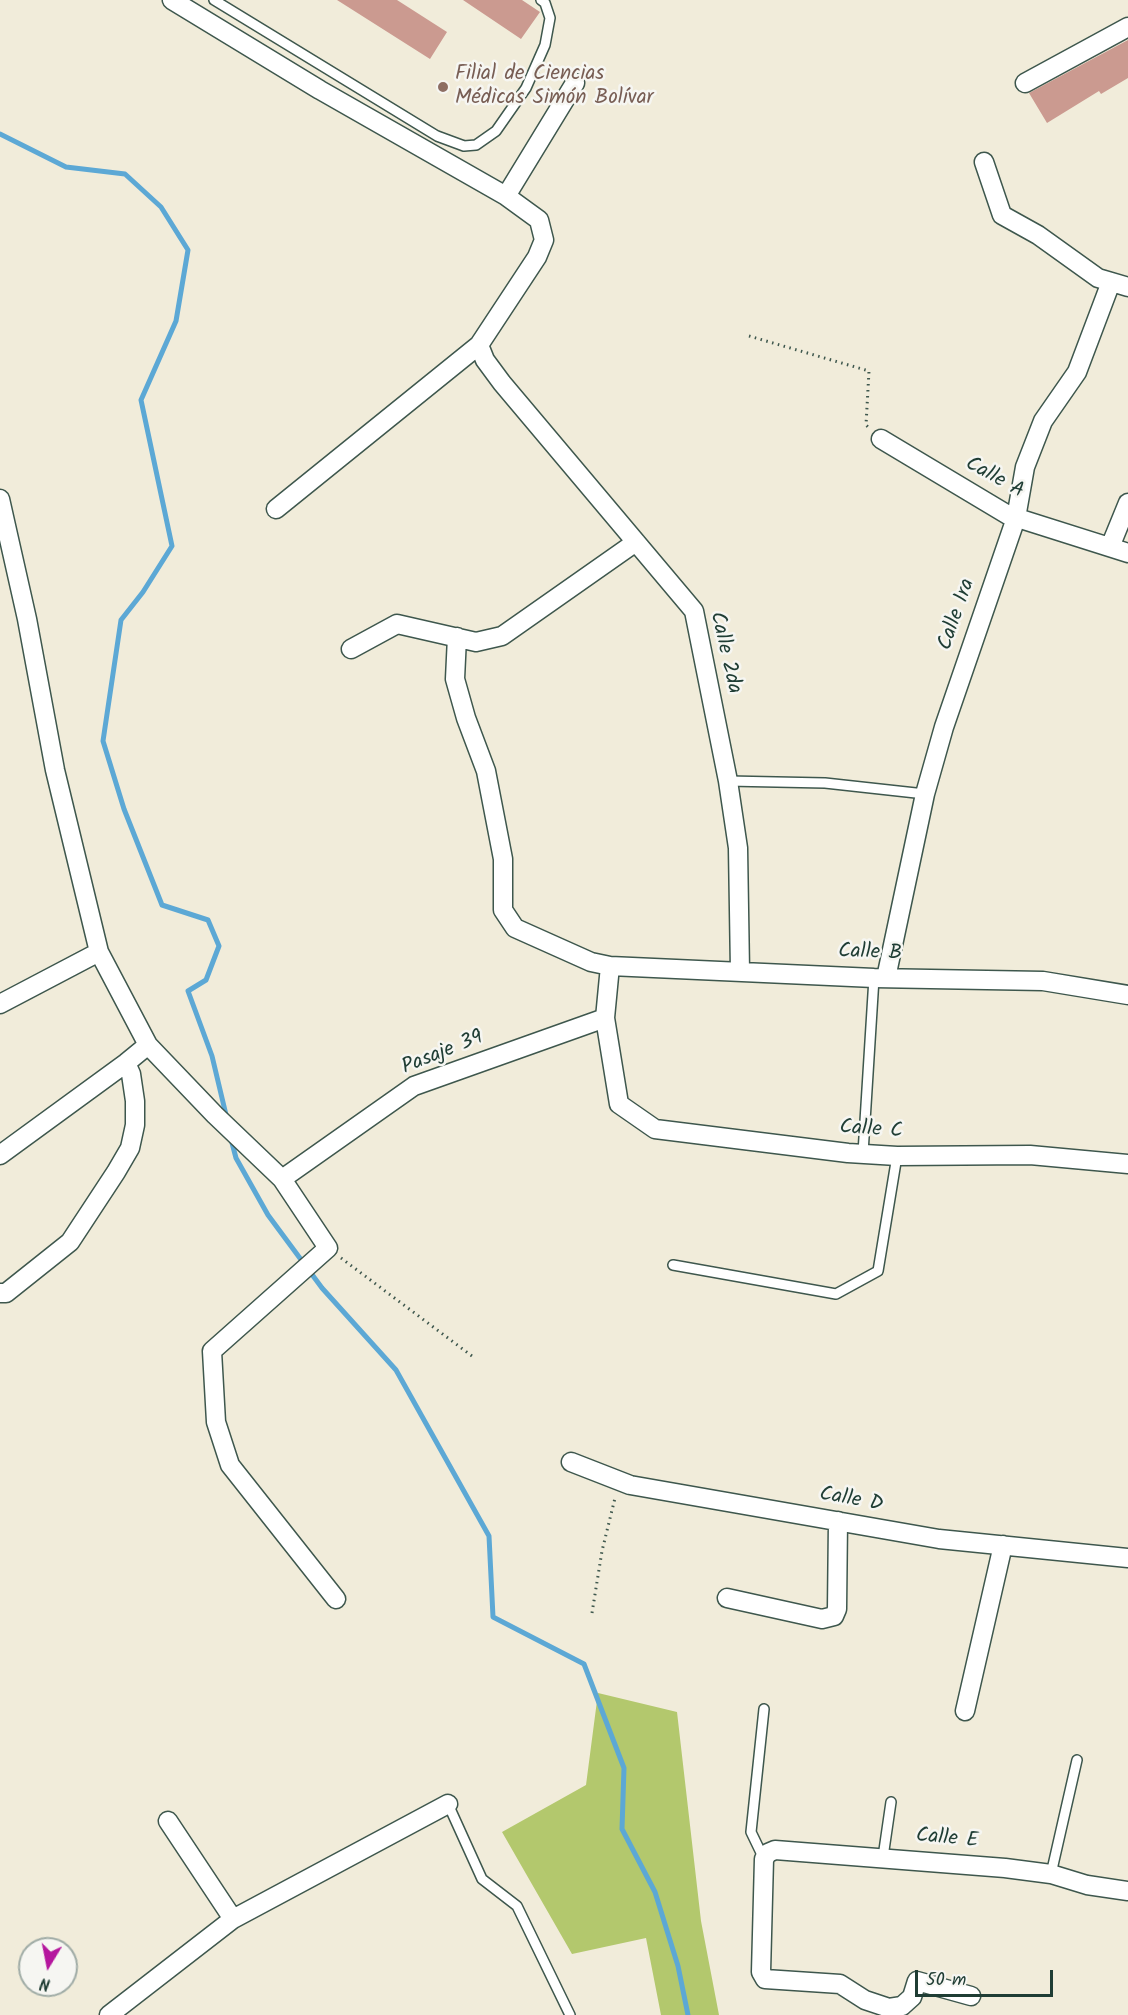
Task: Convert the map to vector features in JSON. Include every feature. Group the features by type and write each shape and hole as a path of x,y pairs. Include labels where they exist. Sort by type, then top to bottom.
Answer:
{"street":[{"path":"172,0 320,90 506,196 538,220 544,240 537,257 479,345 276,509"},
{"path":"1025,83 1128,27"},
{"path":"506,196 575,83"},
{"path":"984,162 1002,215 1038,236 1098,278 1119,284"},
{"name":"Calle 1ra","path":"880,978 925,794 944,727 1016,518 1025,467 1043,421 1077,372 1119,284"},
{"name":"Calle 2da","path":"479,345 485,360 502,383 694,611 728,781 738,848 740,971"},
{"name":"Calle A","path":"881,439 1008,515 1128,553"},
{"path":"0,499 27,619 55,770 99,952 148,1045 282,1179 328,1248 213,1351 216,1422 230,1465 336,1599"},
{"path":"1110,547 1128,503"},
{"path":"351,649 397,624 476,642 502,636 636,542"},
{"name":"Calle B","path":"457,638 454,679 486,771 504,859 503,910 515,928 591,962 610,966 880,978 1043,981 1128,995"},
{"path":"0,1004 99,952"},
{"path":"605,1018 610,966"},
{"name":"Calle C","path":"605,1018 619,1104 655,1129 863,1154 1030,1155 1128,1164"},
{"name":"Pasaje 39","path":"282,1179 414,1086 605,1018"},
{"path":"0,1155 148,1045"},
{"path":"0,1293 6,1293 70,1242 130,1148 135,1125 135,1101 131,1074 126,1063"},
{"name":"Calle D","path":"571,1462 630,1485 939,1539 1128,1558"},
{"path":"727,1598 822,1619 834,1617 837,1609 838,1521"},
{"path":"965,1711 1003,1545"},
{"path":"110,2015 234,1919 448,1804"},
{"path":"168,1821 234,1919"},
{"name":"Calle E","path":"764,1859 768,1853 775,1850 883,1857 1051,1874 1087,1885 1128,1891"},
{"path":"764,1859 761,1972 765,1979 840,1984 865,2000 890,2008 902,2006 912,1998 917,1982 971,1996"}],"lane":[{"path":"214,0 436,136 464,146 476,144 496,131 526,88 545,45 550,18 545,3 541,0"},
{"path":"728,781 825,783 925,794"},
{"path":"863,1154 880,978"},
{"path":"673,1265 836,1294 878,1271 897,1156"},
{"path":"764,1709 751,1832 764,1859"},
{"path":"1051,1874 1077,1760"},
{"path":"883,1857 891,1802"},
{"path":"448,1804 482,1879 517,1906 570,2015"}],"path":[{"path":"749,336 869,371 867,425 881,439"},
{"path":"328,1248 472,1356"},
{"path":"591,1613 602,1551 619,1480"}],"green space":[{"path":"598,1693 677,1712 701,1921 719,2015 661,2015 646,1938 572,1954 502,1832 586,1785"}],"building":[{"path":"337,0 397,0 447,32 430,59"},
{"path":"463,0 522,0 540,12 521,39"},
{"path":"1128,40 1128,78 1101,94 1099,91 1047,123 1029,93"}],"waterway":[{"path":"0,134 66,167 125,174 161,207 188,250 176,321 141,400 172,546 143,592 121,620 103,741 124,809 162,905 208,920 219,946 206,980 188,991 212,1056 227,1119"},
{"path":"231,1139 236,1158 268,1215 322,1288 396,1370 489,1536 493,1617 584,1664 624,1768 622,1829 655,1892 678,1966 688,2015"}],"place":[{"name":"Filial de Ciencias Médicas Simón Bolívar","path":"443,87"}]}
